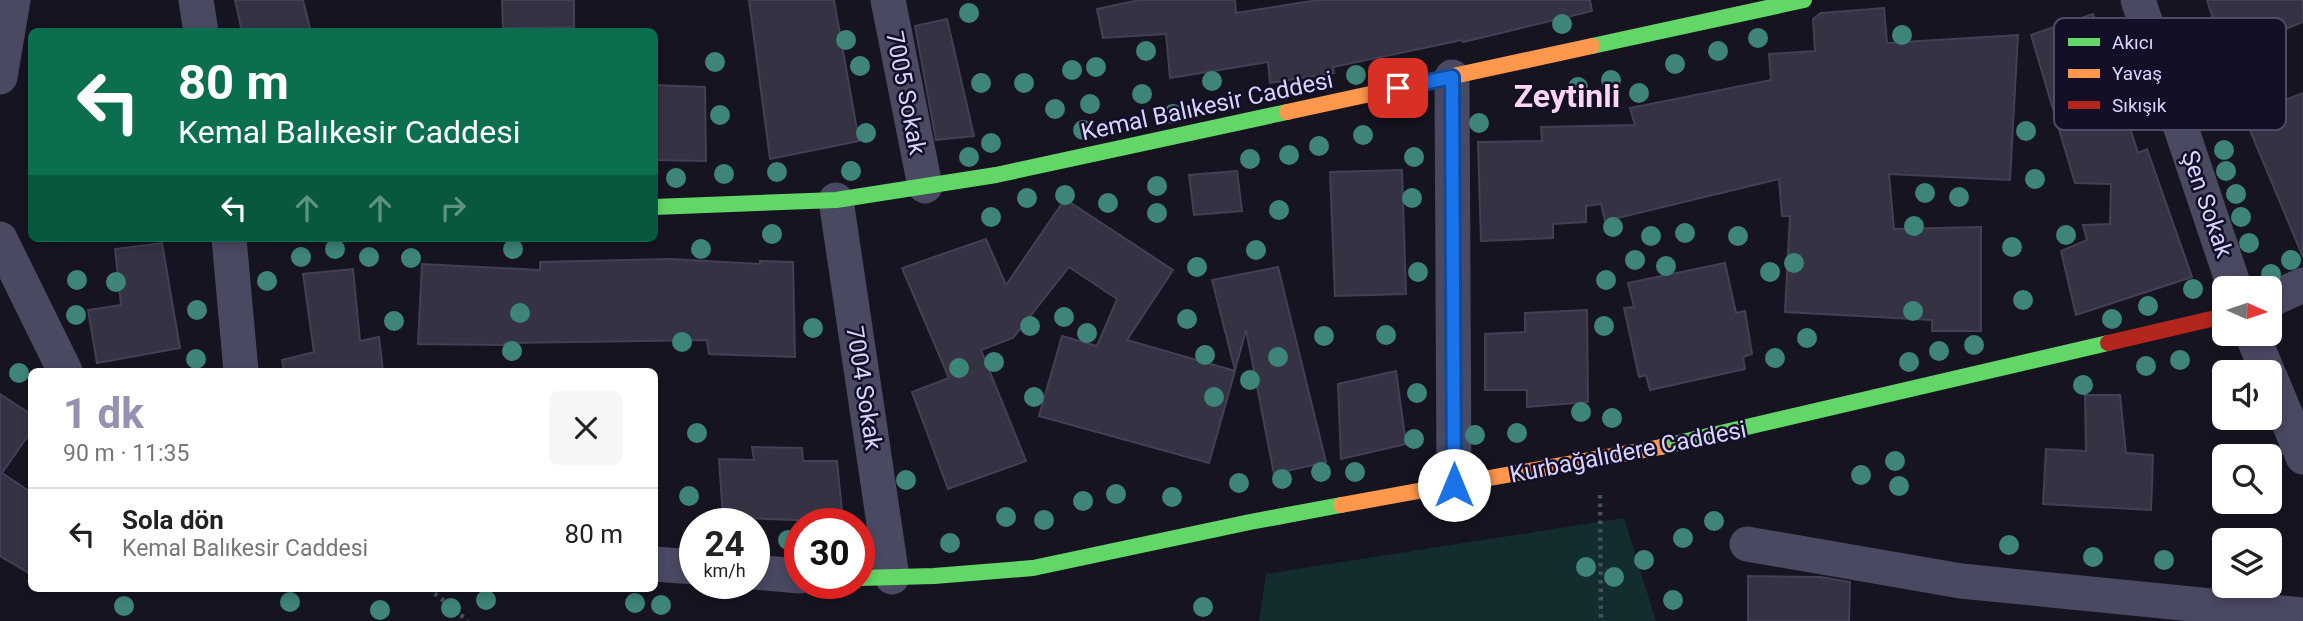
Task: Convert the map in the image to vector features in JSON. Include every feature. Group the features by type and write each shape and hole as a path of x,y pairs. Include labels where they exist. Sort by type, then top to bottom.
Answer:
{"street":[{"path":"0,77 13,0"},
{"path":"196,0 200,28"},
{"name":"7005 Sokak","path":"888,0 925,186"},
{"name":"Kemal Balıkesir Caddesi","path":"658,207 836,200 996,176 1804,0"},
{"name":"Şen Sokak","path":"2137,0 2143,18"},
{"path":"1452,77 1454,485"},
{"name":"Şen Sokak","path":"2181,130 2231,276"},
{"name":"7004 Sokak","path":"836,200 876,577"},
{"path":"0,239 64,368"},
{"path":"229,242 241,368"},
{"path":"2282,295 2303,285"},
{"name":"Kurbağalıdere Caddesi","path":"876,577 1033,568 1250,522 1687,443 2212,319"},
{"path":"2282,406 2303,457"},
{"path":"1747,544 1961,581 2303,615"},
{"path":"658,564 679,566"}],"path":[{"path":"1600,459 1601,621"},
{"path":"433,592 468,621"}],"green space":[{"path":"1624,518 1656,621 1259,621 1266,574"}],"building":[{"path":"235,0 303,0 310,28 241,28"},
{"path":"502,0 574,0 574,27 503,28"},
{"path":"749,0 834,0 859,141 770,159"},
{"path":"1139,0 1235,0 1236,13 1318,0 1590,0 1592,11 1463,42 1462,40 1333,67 1334,73 1270,83 1268,62 1170,78 1166,34 1103,38 1097,9"},
{"path":"2207,0 2303,0 2303,22 2286,29 2286,18 2213,18"},
{"path":"1884,8 1887,43 2018,35 2010,180 1889,174 1894,229 1981,227 1981,331 1932,331 1932,320 1785,312 1790,216 1782,216 1779,179 1605,221 1601,204 1586,206 1586,222 1553,224 1553,238 1481,241 1478,142 1542,141 1541,127 1635,125 1630,108 1771,80 1769,54 1815,51 1813,19 1821,13"},
{"path":"947,19 974,136 936,140 915,26"},
{"path":"2054,27 2054,112 2031,35"},
{"path":"658,85 705,87 706,161 658,160"},
{"path":"2303,93 2303,257 2250,130 2286,130 2286,100"},
{"path":"2059,130 2131,130 2138,153 2147,149 2192,277 2076,315 2061,251 2087,240 2083,225 2110,224 2111,184 2075,183"},
{"path":"1402,170 1406,294 1335,296 1330,172"},
{"path":"1237,171 1242,211 1194,215 1189,175"},
{"path":"1065,199 1173,270 1127,340 1235,371 1209,463 1039,416 1062,336 1097,346 1117,299 1069,267 1013,338 981,350 1026,461 948,489 912,392 949,378 902,268 986,239 1006,285"},
{"path":"162,243 180,348 97,363 88,310 121,305 115,249"},
{"path":"670,259 760,264 760,261 793,262 795,357 709,354 707,340 504,345 418,344 422,264 540,270 540,262"},
{"path":"1725,263 1736,313 1745,311 1752,354 1743,357 1745,369 1650,390 1646,375 1639,377 1624,308 1634,307 1628,283"},
{"path":"1278,267 1326,462 1274,474 1246,330 1235,370 1212,280"},
{"path":"353,269 360,341 379,337 383,368 283,368 282,360 314,352 303,274"},
{"path":"1587,310 1588,402 1527,407 1527,390 1485,390 1485,334 1525,332 1525,313"},
{"path":"1396,371 1406,444 1341,459 1338,384"},
{"path":"0,394 28,412 28,436 2,473 28,490 28,573 0,556"},
{"path":"2085,395 2120,395 2126,453 2153,455 2151,510 2043,504 2046,449 2086,451"},
{"path":"752,447 802,448 803,461 837,461 842,508 784,508 784,520 770,519 770,508 722,508 719,459 754,460"},
{"path":"1748,576 1821,577 1850,582 1849,621 1748,621"}],"traffic: fast":[{"path":"1592,46 1804,0"},
{"path":"658,207 836,200 996,175 1287,112"},
{"path":"1661,447 2108,343"},
{"path":"875,578 1033,568 1341,505"}],"traffic: slow":[{"path":"1287,112 1592,46"},
{"path":"1341,505 1661,447"}],"traffic: jam":[{"path":"2108,343 2212,319"}],"district":[{"name":"Zeytinli","path":"1567,96"}],"route":[{"path":"1398,88 1452,77 1454,485"}]}
